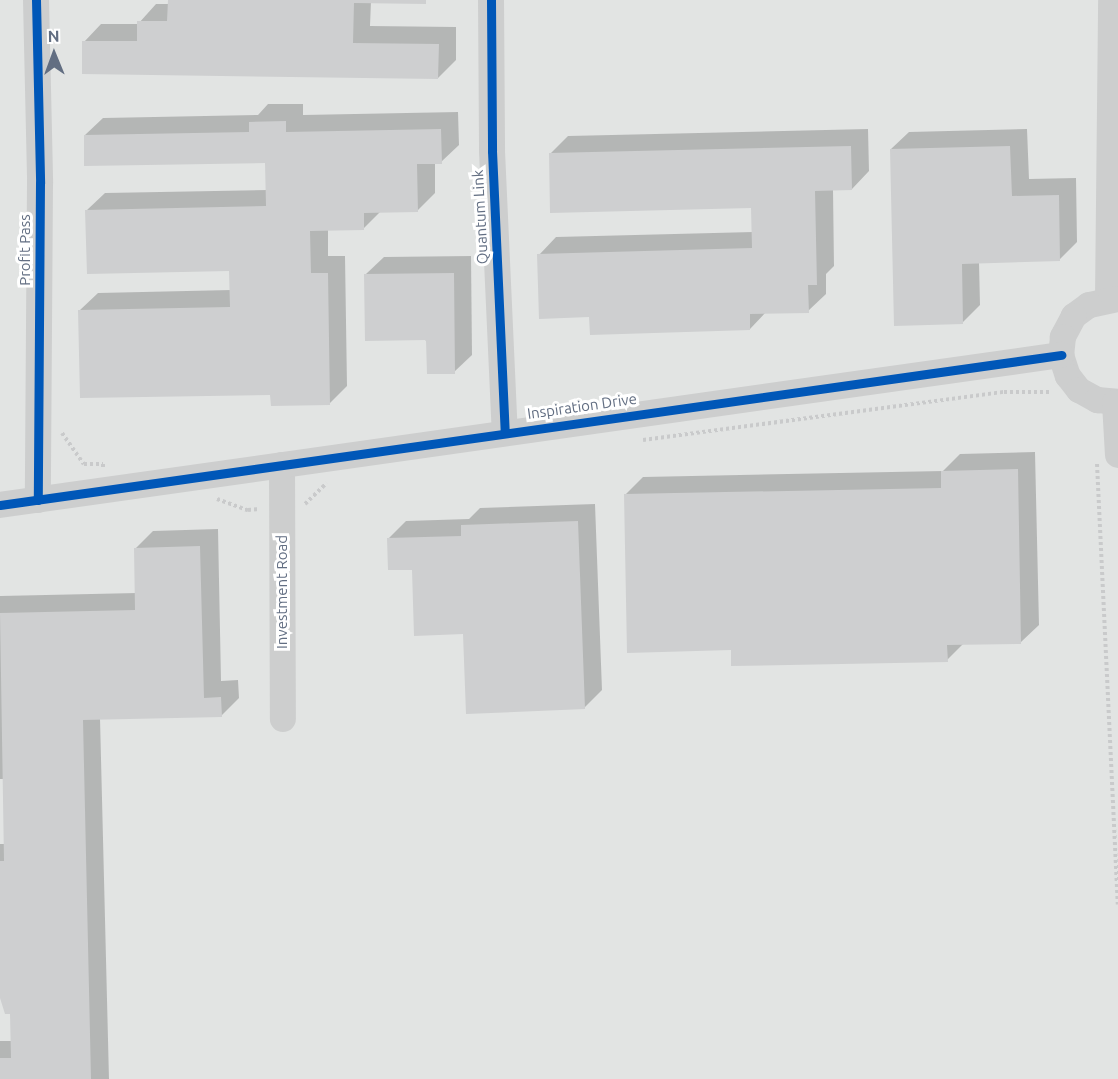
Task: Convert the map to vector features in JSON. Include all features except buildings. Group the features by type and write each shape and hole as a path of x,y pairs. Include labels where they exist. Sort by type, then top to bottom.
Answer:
{"street":[{"name":"Profit Pass","path":"36,0 40,183 38,500"},
{"name":"Quantum Link","path":"491,0 492,151 505,432"},
{"path":"1107,454 1117,402 1097,400 1079,390 1068,376 1061,355 1063,337 1074,316 1089,305 1113,299 1111,0"},
{"name":"Inspiration Drive","path":"0,505 1061,355"},
{"name":"Investment Road","path":"282,465 283,719"}],"path":[{"path":"636,441 1004,392 1050,392"},
{"path":"1107,454 1118,904"},
{"path":"213,497 248,510 309,504 327,483 339,481"}],"shaded area":[{"path":"0,0 1118,0 1118,1079 0,1079"}],"cycle path":[{"path":"36,0 40,183 38,500"},
{"path":"491,0 492,151 505,432"},
{"path":"0,505 1061,355"}]}
